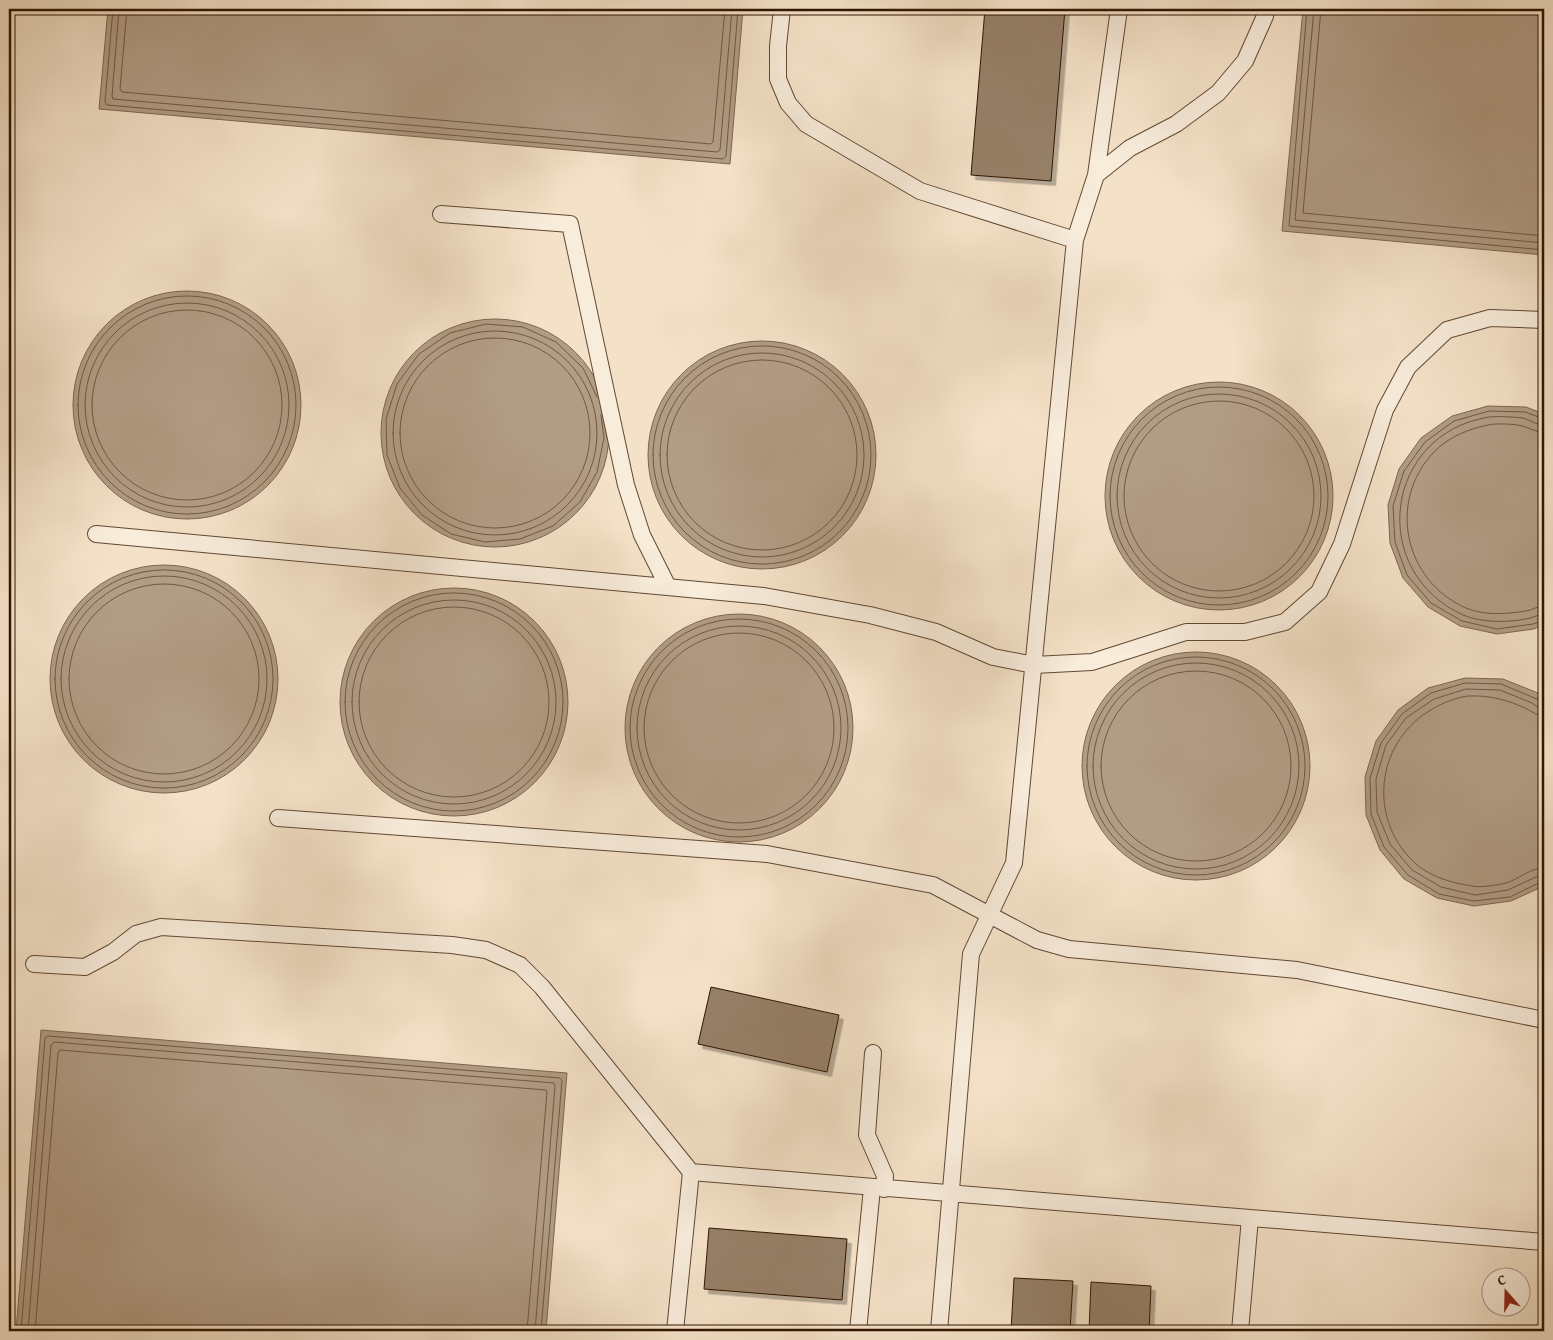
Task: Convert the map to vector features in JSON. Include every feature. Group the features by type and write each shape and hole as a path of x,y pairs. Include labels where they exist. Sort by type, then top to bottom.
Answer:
{"lane":[{"path":"782,9 778,46 778,79 788,103 806,124 920,191 1075,240"},
{"path":"939,1331 972,954 1014,864 1075,240 1096,175 1119,9"},
{"path":"1096,175 1130,148 1176,124 1218,93 1245,61 1265,16 1266,9"},
{"path":"441,214 570,224 626,485 642,535 668,587"},
{"path":"96,534 764,596 870,616 936,632 993,657 1034,665 1092,662 1186,632 1245,632 1286,622 1319,592 1342,544 1385,410 1408,367 1447,330 1490,318 1544,320"},
{"path":"278,818 767,854 933,885 1037,940 1069,949 1297,970 1544,1020"},
{"path":"34,964 85,967 113,952 136,934 162,927 452,945 486,950 520,966 542,987 691,1172 675,1331"},
{"path":"858,1331 878,1188 885,1176 867,1135 873,1053"},
{"path":"691,1172 1544,1242"},
{"path":"1240,1331 1250,1218"}],"water":[{"path":"108,9 743,9 730,164 99,109"},
{"path":"1303,9 1544,9 1544,255 1282,231"},
{"path":"187,291 220,296 231,300 250,310 275,333 287,351 296,372 301,405 296,438 292,449 282,468 259,493 241,505 220,514 187,519 154,514 143,510 124,500 99,477 87,459 78,438 73,405 78,372 82,361 92,342 115,317 133,305 154,296"},
{"path":"495,319 528,324 549,333 567,345 583,361 595,379 604,400 609,433 604,466 595,487 583,505 567,521 549,533 528,542 495,547 462,542 441,533 423,521 407,505 395,487 386,466 381,433 386,400 395,379 407,361 423,345 441,333 462,324"},
{"path":"762,341 795,346 816,355 834,367 850,383 862,401 871,422 876,455 871,488 862,509 850,527 834,543 816,555 795,564 762,569 729,564 708,555 690,543 674,527 662,509 653,488 648,455 653,422 662,401 674,383 690,367 708,355 729,346"},
{"path":"1219,382 1241,384 1263,391 1282,401 1307,424 1319,442 1328,463 1333,496 1331,518 1324,540 1314,559 1291,584 1273,596 1252,605 1219,610 1197,608 1175,601 1156,591 1131,568 1119,550 1110,529 1105,496 1107,474 1114,452 1124,433 1147,408 1165,396 1186,387"},
{"path":"1488,406 1526,407 1544,414 1544,624 1534,629 1497,634 1460,626 1428,607 1403,578 1390,543 1388,505 1399,469 1421,438 1452,416"},
{"path":"164,565 186,567 208,574 227,584 245,598 259,616 269,635 276,657 278,679 276,701 269,723 259,742 245,760 227,774 208,784 186,791 164,793 142,791 120,784 101,774 83,760 69,742 59,723 52,701 50,679 52,657 59,635 69,616 83,598 101,584 120,574 142,567"},
{"path":"454,588 476,590 498,597 517,607 542,630 554,648 563,669 568,702 566,724 559,746 549,765 526,790 508,802 487,811 454,816 432,814 410,807 391,797 366,774 354,756 345,735 340,702 342,680 349,658 359,639 382,614 400,602 421,593"},
{"path":"739,614 772,619 793,628 811,640 827,656 839,674 848,695 853,728 848,761 839,782 827,800 811,816 793,828 772,837 739,842 706,837 685,828 667,816 651,800 639,782 630,761 625,728 630,695 639,674 651,656 667,640 685,628 706,619"},
{"path":"1196,652 1218,654 1240,661 1259,671 1284,694 1296,712 1305,733 1310,766 1308,788 1301,810 1291,829 1268,854 1250,866 1229,875 1196,880 1174,878 1152,871 1133,861 1108,838 1096,820 1087,799 1082,766 1084,744 1091,722 1101,703 1124,678 1142,666 1163,657"},
{"path":"1465,678 1503,679 1538,693 1544,699 1544,886 1511,901 1474,906 1437,898 1404,879 1380,850 1366,815 1365,777 1376,741 1398,710 1428,688"},
{"path":"41,1030 567,1073 546,1331 16,1331"}],"building":[{"path":"985,9 1065,9 1051,181 971,175"},
{"path":"711,987 839,1015 827,1072 698,1044"},
{"path":"709,1228 847,1239 842,1300 704,1289"},
{"path":"1014,1278 1073,1281 1070,1331 1011,1331"},
{"path":"1091,1282 1151,1286 1149,1331 1089,1331"}]}
